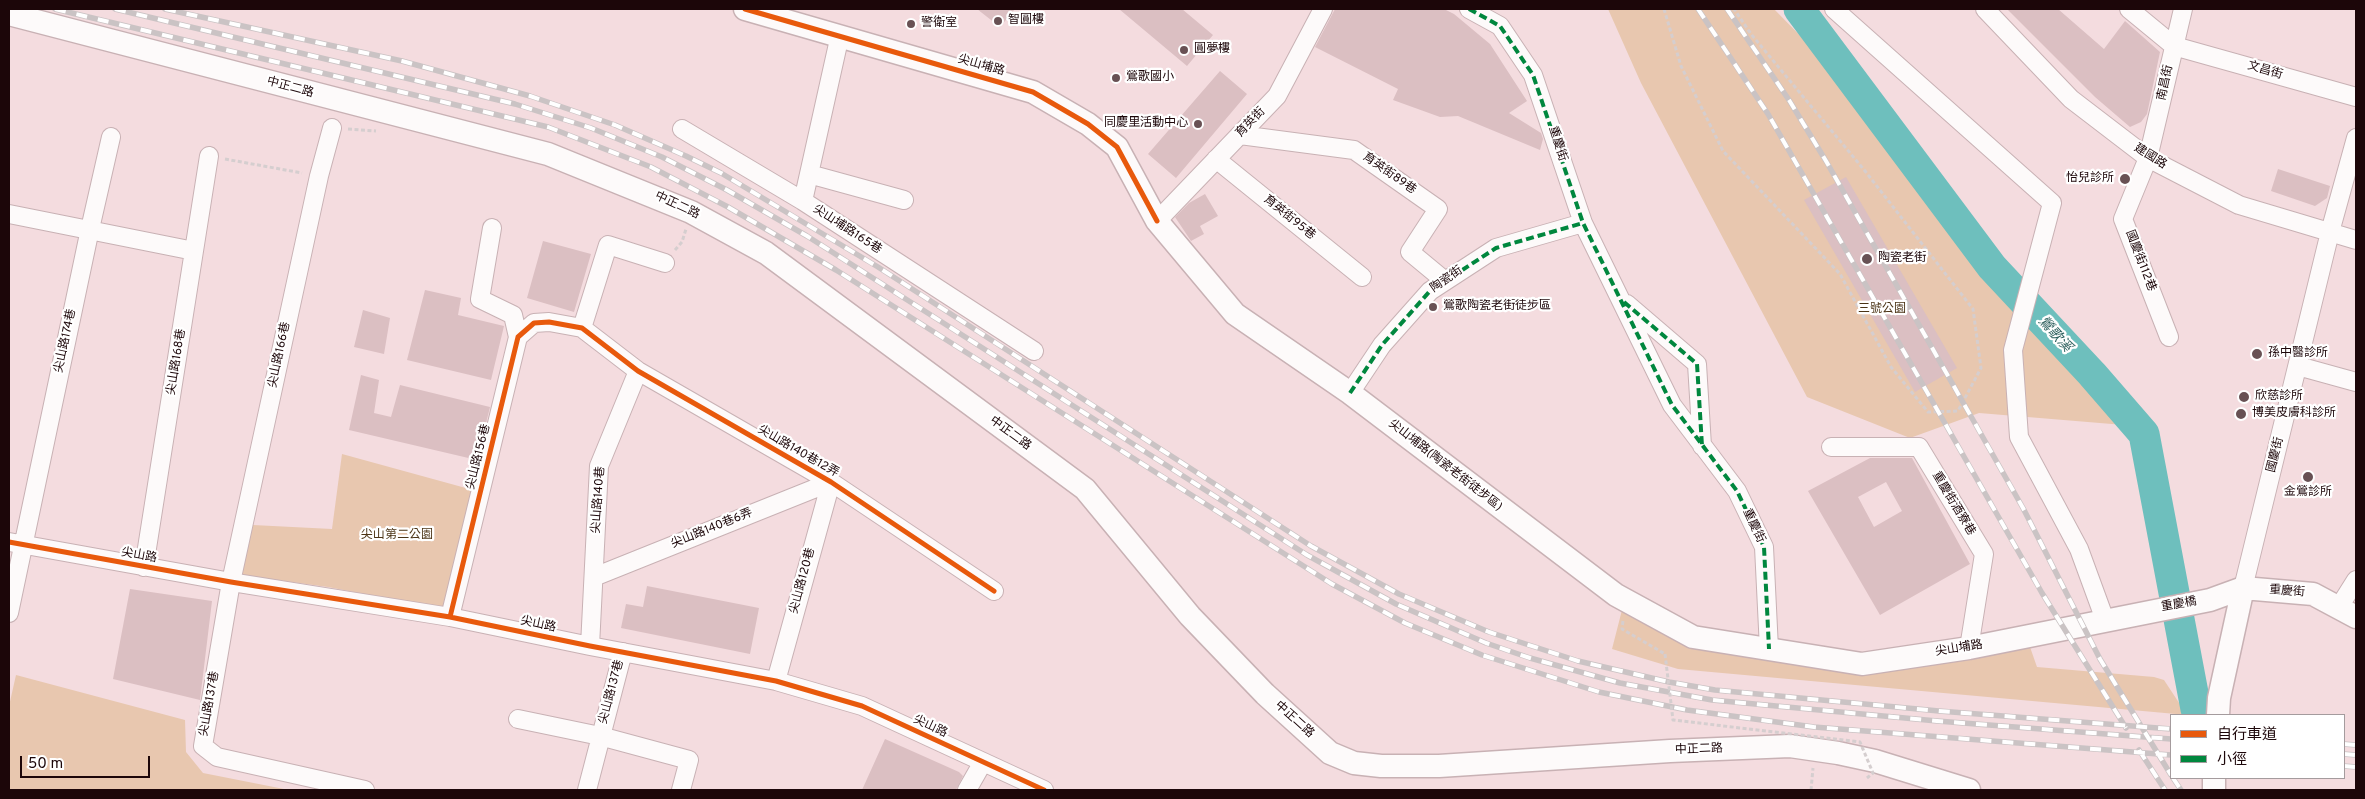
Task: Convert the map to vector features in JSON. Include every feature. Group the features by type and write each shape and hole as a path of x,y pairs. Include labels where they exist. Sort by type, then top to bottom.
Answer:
{"main road":[{"name":"尖山埔路","path":"746,9 1033,92 1088,124 1117,147 1157,221"},
{"name":"中正二路","path":"9,14 548,154 691,212 766,252 1086,489 1190,616 1258,687 1330,753 1354,763 1381,766 1440,766 1670,751 1790,746 1875,761 1969,790"},
{"name":"尖山埔路(陶瓷老街徒步區)","path":"1157,221 1235,314 1350,393 1629,604 1693,637 1769,649"},
{"name":"重慶橋","path":"2147,611 2210,600 2242,588"},
{"name":"重慶街","path":"2242,588 2314,594 2348,612"},
{"name":"國慶街","path":"2218,714 2218,698 2242,588"},
{"name":"尖山埔路","path":"1769,649 1862,664 1969,648 2147,611"}],"street":[{"name":"育英街","path":"1157,221 1277,96 1323,9"},
{"name":"重慶街","path":"1469,9 1500,26 1533,75 1583,223 1672,405 1737,491 1764,547 1769,649"},
{"path":"1834,9 2052,203 2014,350 2019,437 2079,549 2105,620"},
{"name":"建國路","path":"1985,9 2071,99 2148,158 2239,205 2356,240"},
{"path":"2128,9 2174,46"},
{"name":"南昌街","path":"2148,158 2183,9"},
{"name":"尖山埔路165巷","path":"840,35 803,201 1034,351"},
{"name":"文昌街","path":"2174,46 2356,97"},
{"name":"尖山路166巷","path":"231,582 319,176 332,128"},
{"path":"682,129 803,201"},
{"name":"育英街89巷","path":"1240,135 1354,150 1438,209 1410,252 1446,281"},
{"name":"尖山路174巷","path":"9,613 16,544 111,137"},
{"name":"國慶街","path":"2242,588 2330,232 2356,138"},
{"name":"尖山路168巷","path":"144,567 209,156"},
{"name":"國慶街112巷","path":"2148,158 2123,219 2169,337"},
{"name":"育英街95巷","path":"1216,159 1362,277"},
{"path":"809,174 904,200"},
{"path":"9,214 194,250"},
{"name":"陶瓷街","path":"1350,393 1382,345 1430,291 1496,248 1583,223"},
{"path":"492,228 480,299 513,315 518,337 534,323 549,322 582,328 638,371"},
{"path":"582,328 608,244 665,263"},
{"name":"重慶街","path":"1621,298 1697,364 1702,446"},
{"name":"尖山路156巷","path":"450,617 518,337"},
{"path":"2298,366 2356,382"},
{"name":"尖山路140巷12弄","path":"638,371 831,482 994,591"},
{"name":"尖山路140巷","path":"590,646 600,466 638,371"},
{"name":"重慶街酒寮巷","path":"1831,447 1920,447 1984,554 1969,648"},
{"name":"尖山路140巷6弄","path":"594,577 831,482"},
{"name":"尖山路120巷","path":"776,680 831,482"},
{"name":"尖山路","path":"16,544 231,582 450,617 590,646 776,680 862,706 1044,790"},
{"path":"2348,612 2356,580"},
{"name":"尖山路137巷","path":"231,582 203,746 217,757 365,790"},
{"name":"尖山路137巷","path":"587,790 623,652"},
{"path":"518,719 600,736 689,760 681,790"},
{"path":"967,790 983,762"}],"path":[{"path":"1664,9 1681,66 1723,151 1840,274 1891,367 1928,412 1958,411 1981,368 1974,309 1865,171 1751,34 1734,9"},
{"path":"209,156 319,176"},
{"path":"1622,629 1664,654 1673,720 1860,742 1873,773 1867,778"},
{"path":"1811,790 1814,765"}],"green space":[{"name":"三號公園","path":"1608,9 1774,9 1822,58 2007,298 2124,425 1979,413 1910,438 1807,397 1641,83"},
{"name":"尖山第二公園","path":"342,454 473,490 447,610 328,587 241,575 253,525 332,529"},
{"path":"1622,610 1794,659 2030,647 2037,667 2154,677 2164,680 2186,714 1678,669 1612,649"},
{"path":"16,675 185,720 186,752 203,773 289,790 9,790 9,706"}],"building":[{"name":"智圓樓","path":"977,9 1015,9 1000,27"},
{"name":"圓夢樓","path":"1119,9 1182,9 1213,35 1187,66"},
{"path":"1335,9 1444,9 1454,14 1490,44 1527,101 1509,113 1541,133 1543,139 1540,150 1458,116 1440,117 1393,100 1398,89 1315,47"},
{"path":"2007,9 2058,9 2104,49 2125,21 2160,52 2147,114 2141,122 2130,127 2095,97"},
{"name":"同慶里活動中心","path":"1220,71 1247,94 1176,178 1148,154"},
{"path":"2278,169 2330,186 2327,198 2315,206 2271,191"},
{"path":"1846,177 1957,368 1915,392 1804,200"},
{"path":"1205,194 1218,216 1200,226 1204,234 1191,241 1175,217 1189,203"},
{"path":"543,241 591,254 574,312 527,298"},
{"path":"425,290 461,298 458,315 504,326 491,380 407,360"},
{"path":"363,310 390,318 384,354 354,347"},
{"path":"361,375 379,380 374,413 391,417 400,385 490,407 477,460 349,430"},
{"path":"1870,458 1912,458 1970,564 1880,615 1808,491","holes":["1886,482 1902,511 1874,527 1858,497"]},
{"path":"647,586 759,608 750,654 621,628 626,604 643,607"},
{"path":"130,589 212,601 200,700 113,679"},
{"path":"885,739 959,772 963,776 956,790 862,790"}],"waterway":[{"name":"鶯歌溪","path":"1799,9 1992,267 2092,374 2144,434 2196,709"}],"railway":[{"path":"55,9 548,127 651,167 728,207 836,270 1332,584 1405,623 1482,655 1599,692 1687,710 1814,727 2170,755"},
{"path":"115,9 515,104 591,128 662,157 727,190 807,236 1307,555 1396,604 1486,643 1530,658 1620,683 1712,700 1937,721 2170,739"},
{"path":"165,9 402,61 530,96 615,125 686,156 721,173 878,267 1311,546 1399,594 1489,632 1578,661 1669,682 1715,690 1939,711 2170,729"},
{"path":"1698,9 1768,114 2042,593 2126,728"},
{"path":"1727,9 1789,100 1826,161 2023,508 2100,659 2170,773"},
{"path":"2345,744 2356,745"},
{"path":"2139,750 2165,790"},
{"path":"2345,754 2356,755"},
{"path":"2345,766 2356,767"},
{"path":"2174,779 2181,790"}],"marked path":[{"path":"1469,9 1500,26 1533,75 1583,223 1672,405 1737,491 1764,547 1769,649"},
{"path":"1350,393 1382,345 1430,291 1496,248 1583,223"},
{"path":"1624,302 1697,364 1702,446"}],"cycle path":[{"path":"745,9 1033,92 1088,124 1117,147 1157,221"},
{"path":"450,617 518,337 534,323 549,322 582,328 638,371 831,482 994,591"},
{"path":"9,542 231,582 450,617 776,681 862,706 1044,790"}],"place":[{"name":"智圓樓","path":"998,21"},
{"name":"警衛室","path":"911,24"},
{"name":"圓夢樓","path":"1184,50"},
{"name":"鶯歌國小","path":"1116,78"},
{"name":"同慶里活動中心","path":"1198,124"},
{"name":"怡兒診所","path":"2125,179"},
{"name":"陶瓷老街","path":"1867,259"},
{"name":"鶯歌陶瓷老街徒步區","path":"1433,307"},
{"name":"孫中醫診所","path":"2257,354"},
{"name":"欣慈診所","path":"2244,397"},
{"name":"博美皮膚科診所","path":"2241,414"},
{"name":"金鶯診所","path":"2308,477"}]}
